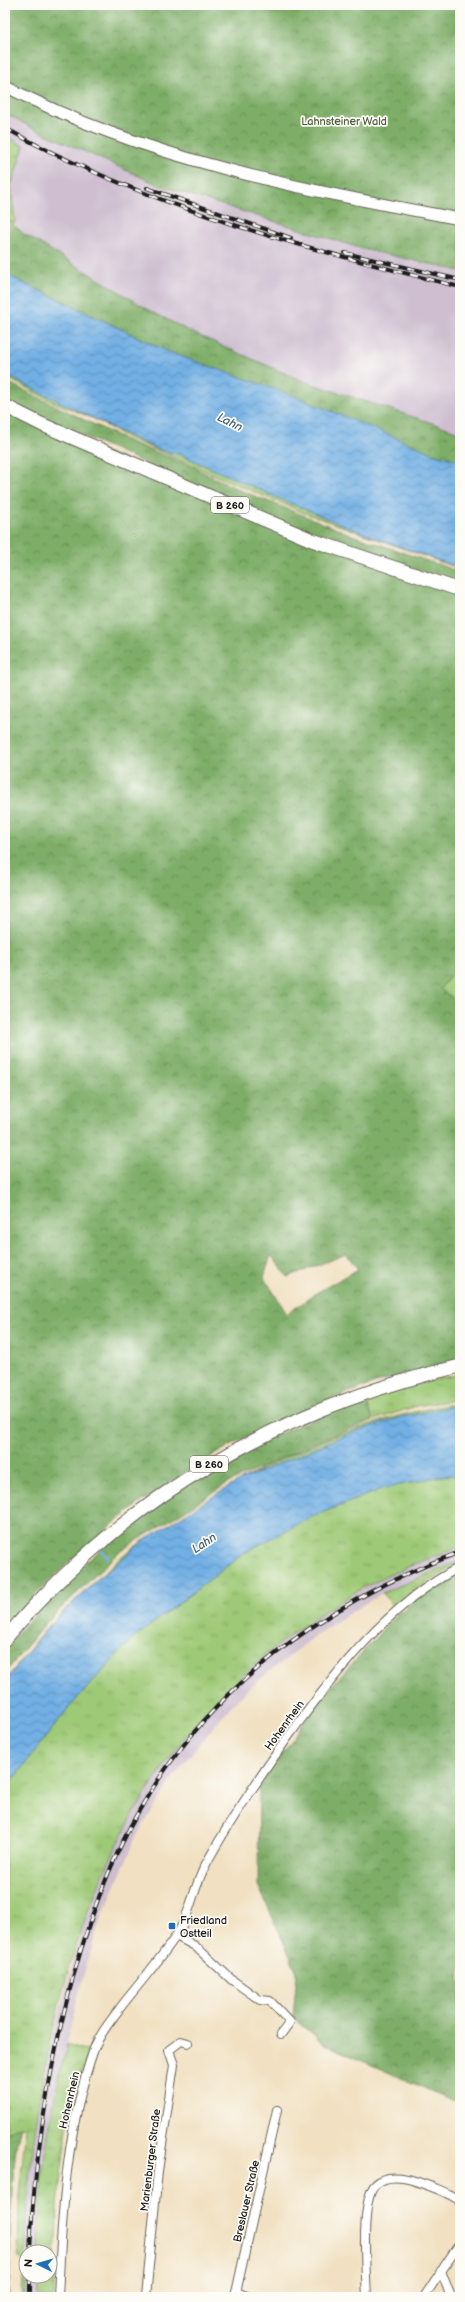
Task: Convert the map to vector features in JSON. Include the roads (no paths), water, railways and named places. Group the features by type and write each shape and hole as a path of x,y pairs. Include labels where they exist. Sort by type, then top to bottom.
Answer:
{"main road":[{"name":"B 260","path":"5,406 50,428 312,540 460,590"},
{"name":"B 260","path":"5,1639 58,1581 96,1545 137,1512 222,1456 314,1411 386,1386 460,1366"}],"street":[{"path":"5,86 89,125 154,149 367,202 460,219"},
{"name":"Hohenrhein","path":"58,2297 67,2163 84,2080 95,2045 108,2024 176,1936 190,1909 196,1888 209,1859 254,1784 319,1695 397,1609 434,1582 460,1567"},
{"path":"176,1936 195,1946 237,1984 260,2000 270,2001 290,2022 281,2034"},
{"name":"Marienburger Straße","path":"146,2297 158,2171 174,2065 169,2050 181,2042 188,2043"},
{"name":"Breslauer Straße","path":"235,2294 277,2110"},
{"path":"366,2297 365,2226 368,2198 375,2185 390,2177 407,2179 460,2201"},
{"path":"424,2297 460,2243"},
{"path":"441,2271 451,2297"},
{"path":"235,2294 249,2297"}],"water":[{"name":"Lahn","path":"5,274 169,352 297,397 435,454 460,461 460,568 378,539 287,502 181,455 160,450 5,375"},
{"name":"Lahn","path":"460,1405 460,1476 446,1475 382,1489 309,1518 244,1553 131,1640 66,1711 11,1782 5,1797 5,1681 49,1626 99,1578 143,1541 241,1480 350,1433 402,1417"}],"waterway":[{"path":"102,1551 108,1558"}],"railway":[{"path":"5,128 59,156 114,181 170,203 284,240 343,257 460,287"},
{"path":"147,188 291,238"},
{"path":"345,253 460,280"},
{"path":"30,2244 36,2171 43,2118 58,2038 71,1984 87,1931 106,1879 129,1829 158,1780 191,1736 228,1696 268,1659 312,1627 359,1598 408,1573 460,1552"},
{"path":"30,2284 30,2297"}],"place":[{"name":"Friedland Ostteil","path":"172,1926"}],"park label":[{"name":"Lahnsteiner Wald","path":"344,121"}]}
